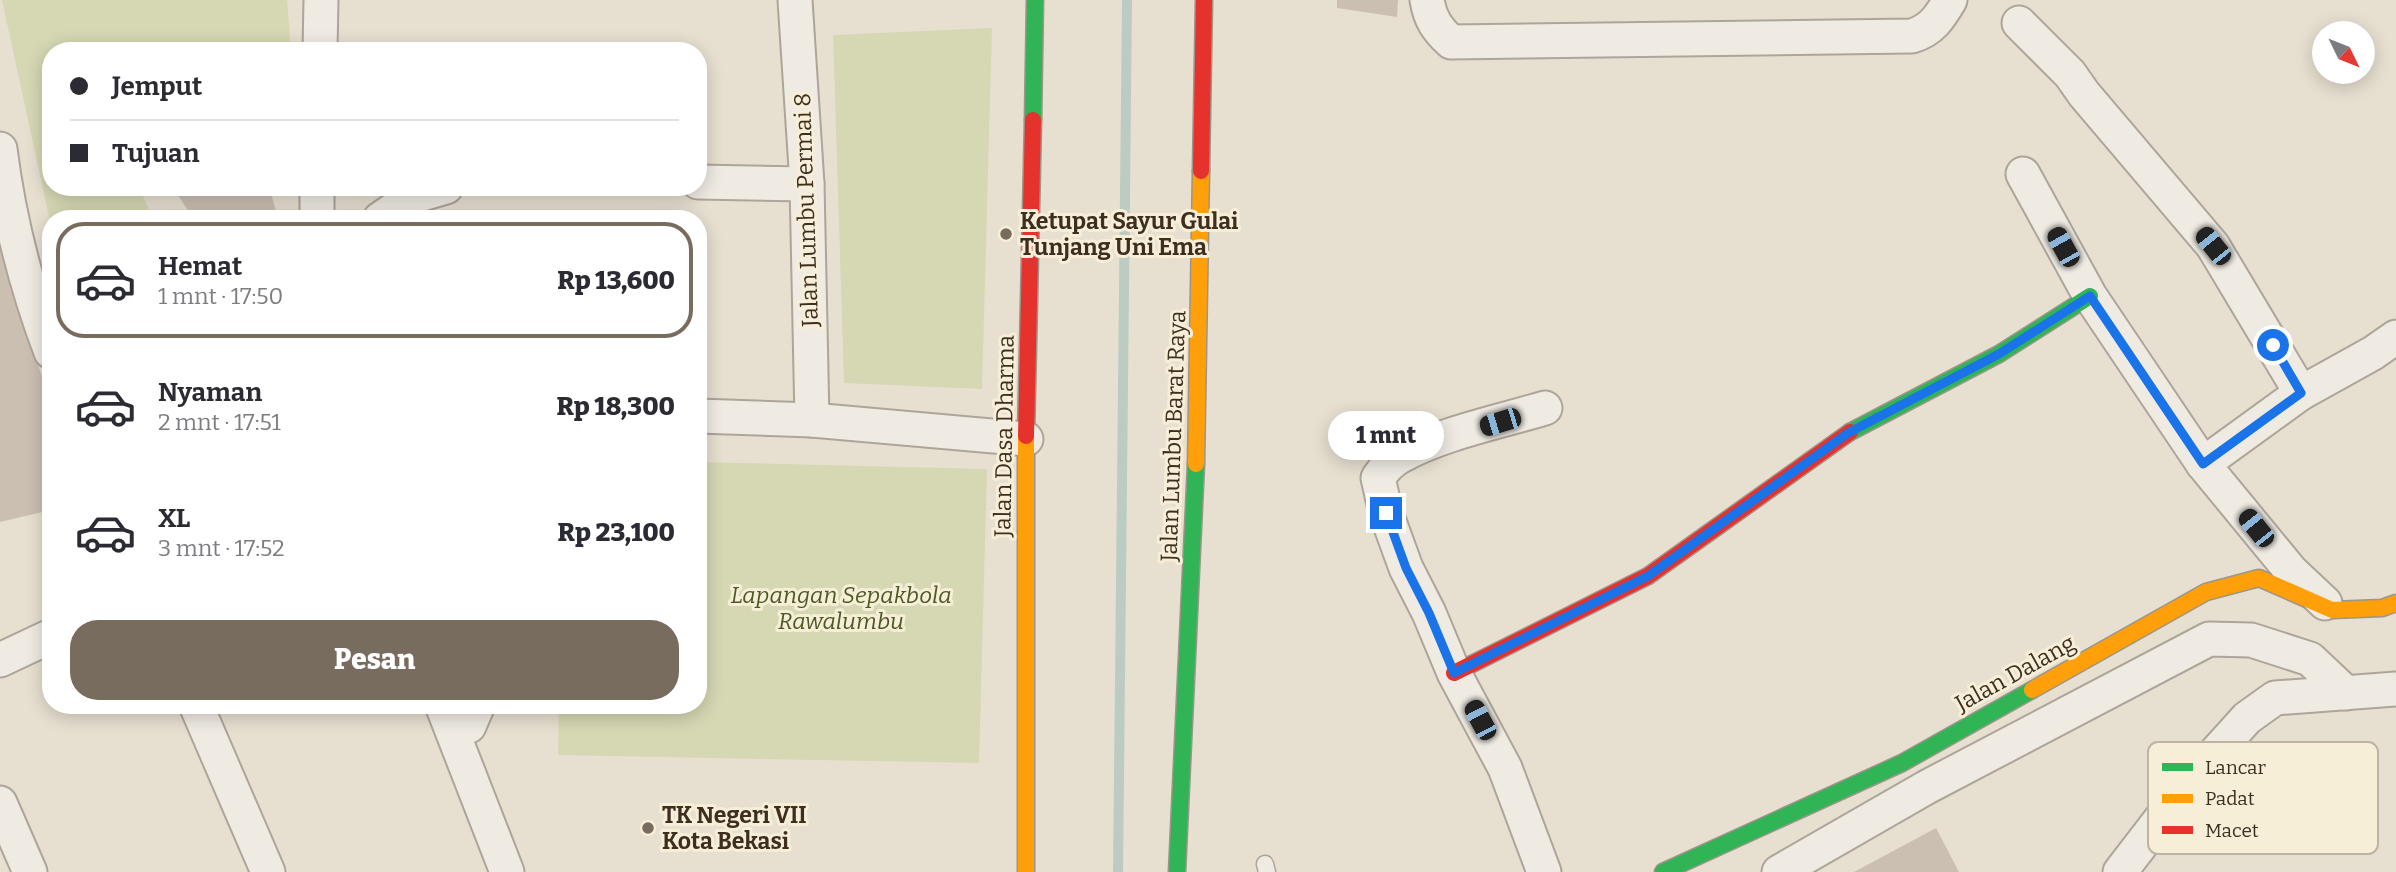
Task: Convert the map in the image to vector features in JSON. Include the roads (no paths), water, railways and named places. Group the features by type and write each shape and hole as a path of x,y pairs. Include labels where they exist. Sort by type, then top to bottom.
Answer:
{"street":[{"path":"320,42 321,0"},
{"name":"Jalan Lumbu Permai 8","path":"795,0 807,184 812,420"},
{"name":"Jalan Dasa Dharma","path":"1026,872 1026,439 1035,0"},
{"name":"Jalan Lumbu Barat Raya","path":"1177,872 1198,450 1204,0"},
{"path":"1427,0 1429,13 1437,28 1451,42 1912,36 1925,32 1935,23 1950,0"},
{"path":"2019,23 2070,74 2213,246 2301,393"},
{"path":"0,149 7,204 31,299 42,328"},
{"path":"2022,174 2090,296 2203,464 2291,571 2332,610"},
{"path":"707,182 807,184"},
{"path":"393,210 415,196"},
{"path":"1454,673 1648,576 1848,433 1999,354 2090,296"},
{"path":"2203,464 2301,393 2373,353 2396,337"},
{"path":"1544,872 1505,768 1454,673 1429,613 1406,568 1386,513 1378,478 1386,466 1433,442 1545,408"},
{"path":"707,416 812,420 1026,439"},
{"name":"Jalan Dalang","path":"1663,872 1902,763 2206,592 2259,578 2332,610 2382,608 2396,603"},
{"path":"1779,872 1927,787 2209,639 2251,640 2310,659 2346,693"},
{"path":"0,660 42,640"},
{"path":"2225,742 2247,718 2275,698 2396,689"},
{"path":"200,714 268,872"},
{"path":"448,719 469,726 474,714"},
{"path":"448,719 507,872"},
{"path":"0,803 30,872"},
{"path":"2120,872 2148,836"}],"waterway":[{"path":"1118,872 1127,0"}],"place":[{"name":"Ketupat Sayur Gulai Tunjang Uni Ema","path":"1006,234"},
{"name":"TK Negeri VII Kota Bekasi","path":"648,828"}],"park label":[{"name":"Lapangan Sepakbola Rawalumbu","path":"841,608"}]}
